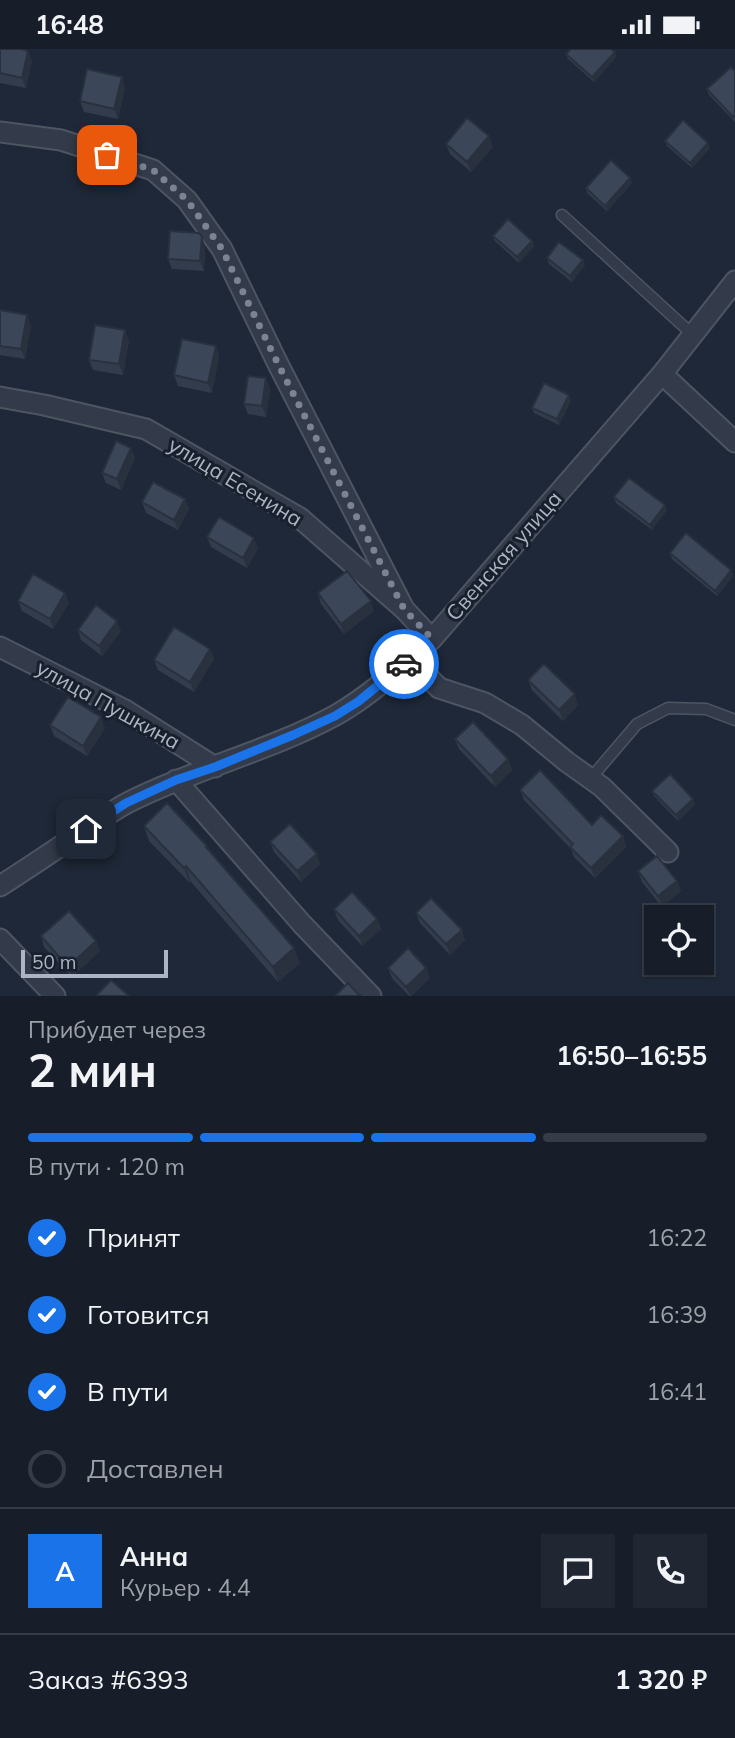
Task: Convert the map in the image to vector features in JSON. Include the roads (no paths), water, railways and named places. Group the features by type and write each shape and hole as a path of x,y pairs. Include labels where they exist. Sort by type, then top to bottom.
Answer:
{"street":[{"path":"0,132 61,140 153,170 187,200 222,249 404,609"},
{"name":"Свенская улица","path":"0,887 126,803 335,716 359,701 410,659 432,639 662,374 735,281"},
{"path":"662,374 735,442"},
{"name":"улица Есенина","path":"0,397 146,429 300,518 404,609 432,639"},
{"name":"улица Пушкина","path":"0,647 125,710 215,767"},
{"path":"410,659 439,688 485,703 591,778 668,852"},
{"path":"176,780 302,924 371,996"},
{"path":"0,939 55,996"}],"lane":[{"path":"562,215 692,334"},
{"path":"591,778 638,724 668,708 706,709 735,720"}]}
